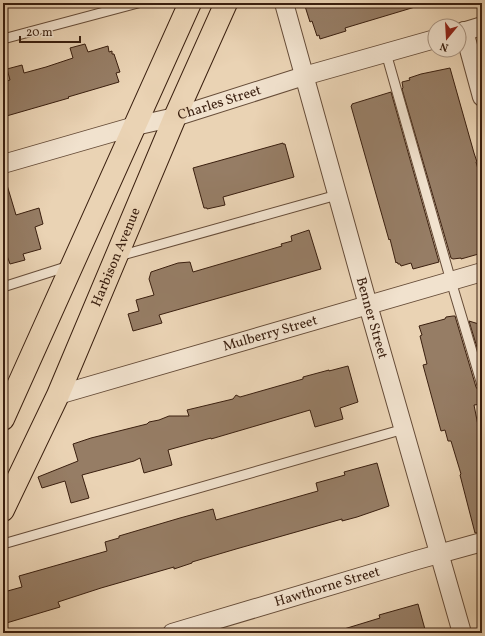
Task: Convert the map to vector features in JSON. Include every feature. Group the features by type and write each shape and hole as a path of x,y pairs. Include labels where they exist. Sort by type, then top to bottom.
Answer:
{"main road":[{"path":"4,415 190,3"},
{"name":"Harbison Avenue","path":"3,510 58,395 175,117 226,3"}],"street":[{"name":"Benner Street","path":"284,3 368,305 462,633"},
{"path":"467,30 482,26"},
{"name":"Charles Street","path":"3,164 135,126 175,117 304,76 427,41"},
{"path":"467,51 482,97"},
{"name":"Mulberry Street","path":"58,395 482,272"},
{"name":"Hawthorne Street","path":"172,633 439,553 482,542"}],"lane":[{"path":"3,39 138,3"},
{"path":"386,53 482,385"},
{"path":"116,257 337,195"},
{"path":"3,287 72,265"},
{"path":"3,544 404,429"}],"building":[{"path":"304,3 414,3 415,7 345,28 346,31 320,39 319,35 317,36 312,21 310,22"},
{"path":"85,44 88,52 108,46 109,52 112,51 112,54 114,54 120,72 116,73 119,82 3,117 3,82 10,80 7,69 22,65 24,73 46,67 73,58 70,48"},
{"path":"450,68 482,183 482,253 461,259 451,258 402,89 402,82 410,80 409,78"},
{"path":"391,92 439,262 413,269 411,263 401,266 397,262 396,263 351,106 352,104"},
{"path":"283,143 285,144 294,177 223,197 225,205 207,209 204,208 193,168"},
{"path":"3,185 7,185 16,215 39,208 43,224 35,227 41,249 23,254 25,260 10,264 6,253 3,254"},
{"path":"309,230 321,269 159,315 162,323 133,331 128,314 139,311 136,300 154,295 149,279 151,272 178,263 190,262 193,272 282,246 281,244 292,241 291,236"},
{"path":"455,316 476,387 478,390 482,391 482,404 474,405 482,446 482,532 475,533 460,475 461,474 451,441 448,441 445,430 441,431 423,365 427,364 419,326 445,319 446,317"},
{"path":"469,321 482,325 482,364"},
{"path":"348,366 358,402 340,408 343,419 315,427 310,410 168,450 172,465 144,473 140,458 82,475 89,498 71,503 65,481 42,488 38,477 78,461 73,444 147,424 169,416 189,416 187,410 233,399 236,395 240,397 303,379 303,377"},
{"path":"377,463 389,506 357,517 342,521 342,519 192,562 174,569 174,567 101,588 58,602 60,607 3,624 3,605 7,604 4,592 22,587 19,576 107,551 105,542 119,538 119,536 180,518 213,509 216,520 318,491 316,483 345,475 344,472"},
{"path":"418,604 426,633 345,633 344,629 380,618 379,615"}]}
